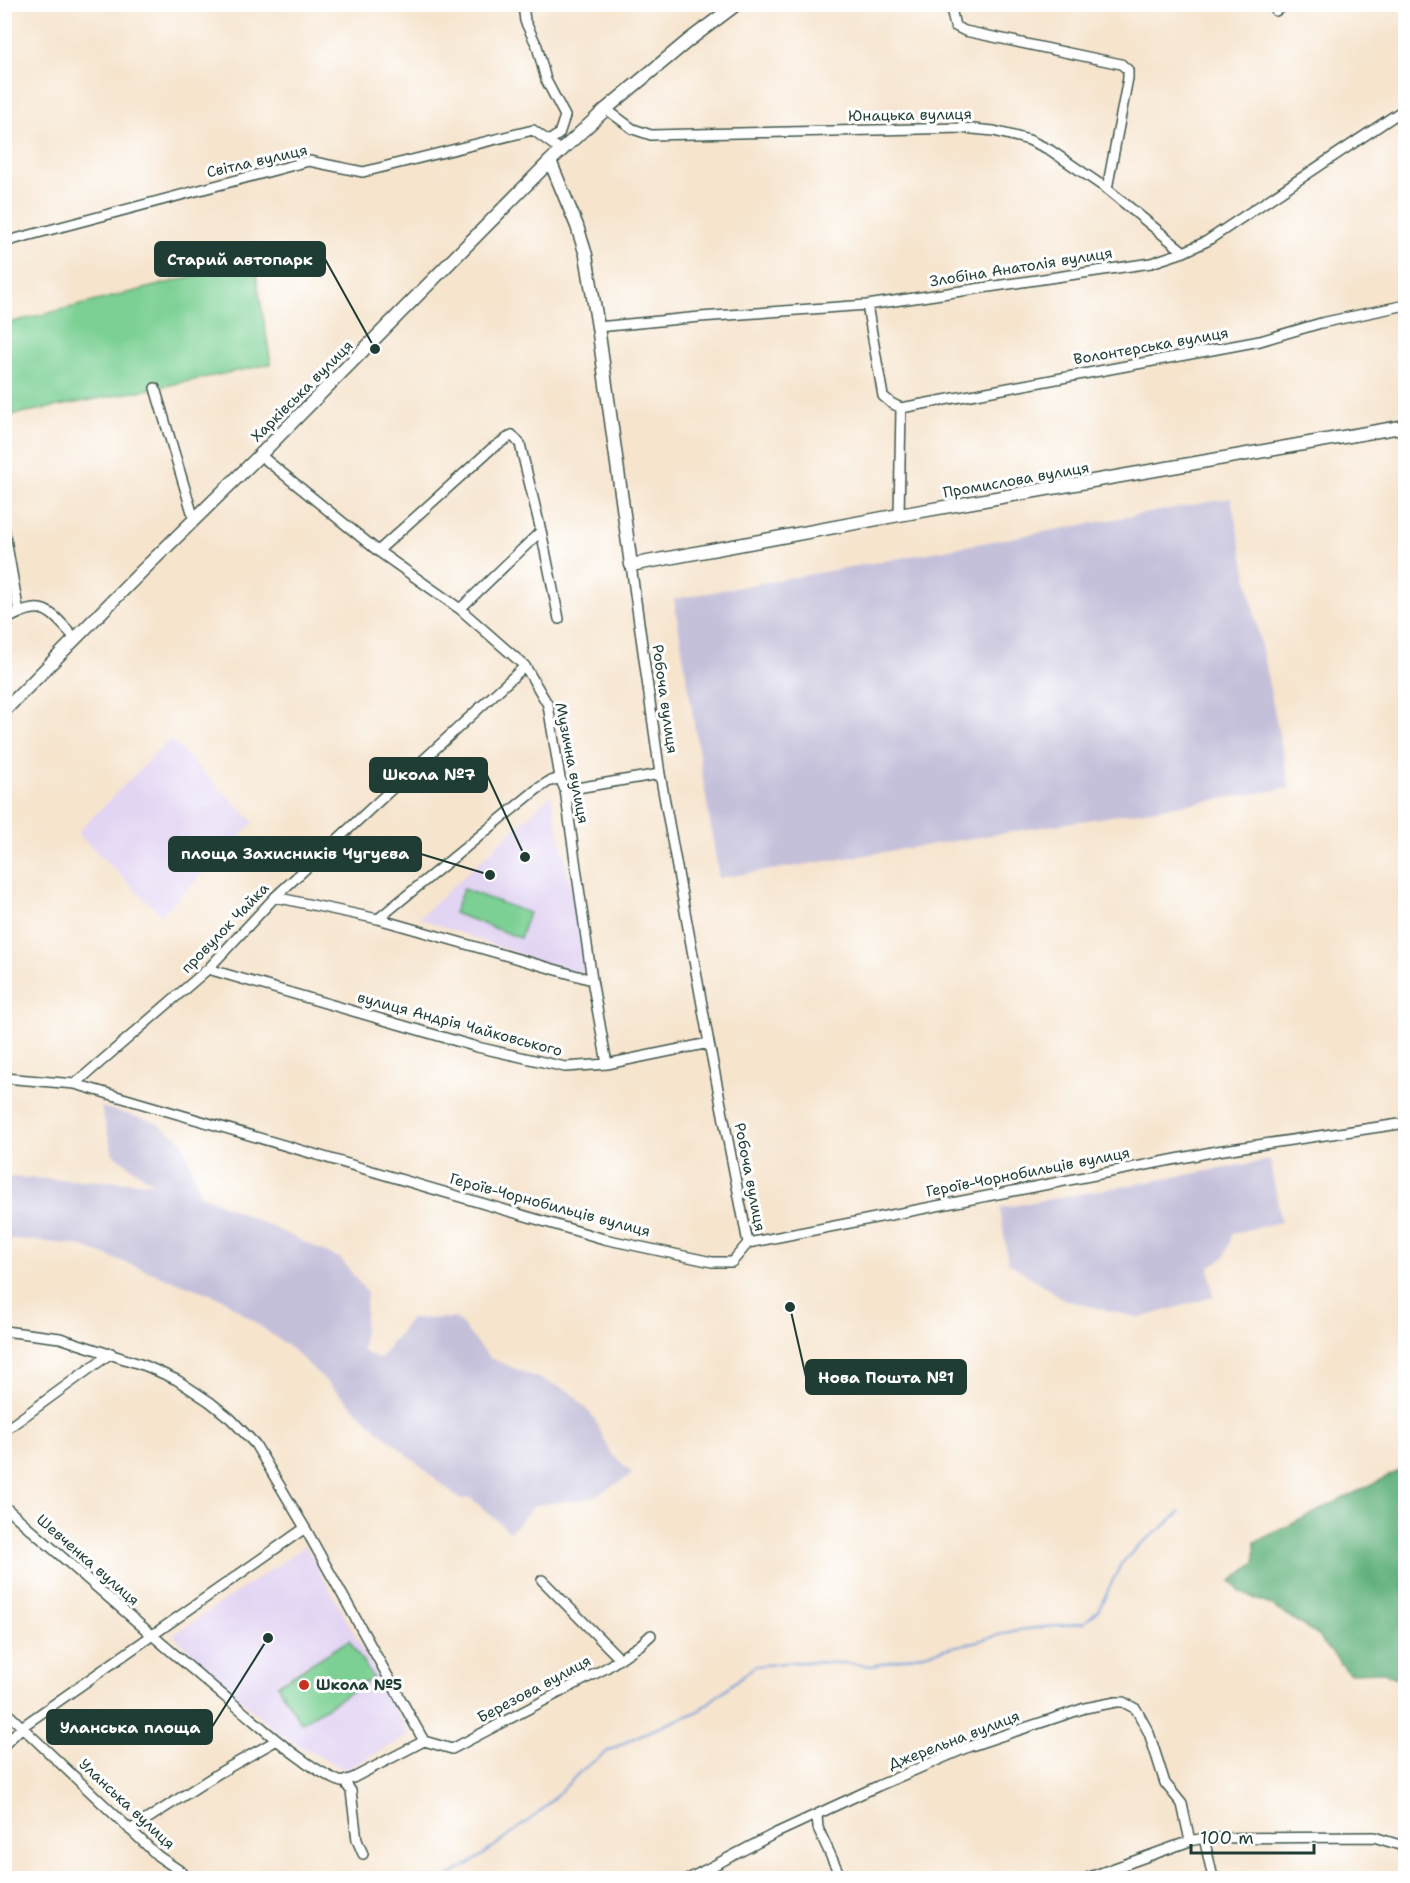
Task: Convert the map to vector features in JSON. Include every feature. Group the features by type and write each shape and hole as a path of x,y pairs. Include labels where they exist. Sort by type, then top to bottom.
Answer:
{"street":[{"path":"523,4 525,21 537,46 546,80 565,116 559,134 549,141"},
{"name":"Харківська вулиця","path":"4,711 550,161 606,109 689,40 737,4"},
{"path":"950,4 955,26 965,31 1121,64 1128,70 1107,189"},
{"path":"1276,11 1287,4"},
{"name":"Злобіна Анатолія вулиця","path":"598,327 867,305 1152,262 1184,252 1207,241 1406,108"},
{"name":"Юнацька вулиця","path":"606,109 633,129 651,135 962,128 994,131 1029,140 1050,150 1107,189 1184,252"},
{"name":"Світла вулиця","path":"4,242 309,161 363,172 533,130 562,151"},
{"name":"Робоча вулиця","path":"550,161 577,226 586,255 660,774 748,1243"},
{"path":"867,305 883,396 901,408 900,515"},
{"name":"Волонтерська вулиця","path":"901,408 1260,341 1321,322 1406,305"},
{"path":"155,388 194,519"},
{"name":"Промислова вулиця","path":"631,565 1406,426"},
{"path":"378,551 491,449 512,435 520,444 559,619"},
{"name":"Музична вулиця","path":"260,455 378,551 460,609 525,666 548,705 560,778 565,790 592,980 607,1064"},
{"path":"4,528 19,613"},
{"path":"460,609 541,531"},
{"path":"4,621 36,608 51,611 76,639"},
{"name":"провулок Чайка","path":"75,1084 208,969 274,897 525,666"},
{"path":"565,790 660,774"},
{"path":"378,919 536,790 560,778"},
{"path":"274,897 378,919 592,980"},
{"name":"вулиця Андрія Чайковського","path":"208,969 477,1047 565,1067 607,1064 709,1043"},
{"name":"Героїв-Чорнобильців вулиця","path":"4,1078 75,1084 604,1239 712,1262 732,1262 748,1243 1217,1151 1406,1123"},
{"path":"4,1331 60,1338 146,1366 177,1380 210,1402 231,1419 255,1444 305,1528 424,1741 344,1781 351,1791 357,1840 363,1854"},
{"path":"4,1431 111,1353"},
{"name":"Шевченка вулиця","path":"4,1506 151,1636 277,1740 329,1777 344,1781"},
{"path":"4,1745 23,1726 305,1528"},
{"path":"542,1580 620,1659"},
{"name":"Березова вулиця","path":"424,1741 452,1749 620,1659 651,1635"},
{"name":"Джерельна вулиця","path":"690,1878 774,1834 968,1747 1085,1708 1123,1702 1136,1709 1149,1733 1165,1783 1182,1804 1190,1841"},
{"name":"Уланська вулиця","path":"4,1710 158,1856 183,1873 185,1878"},
{"path":"130,1830 219,1773 277,1740"},
{"path":"817,1815 818,1828 842,1878"},
{"path":"1087,1878 1204,1838 1374,1837 1406,1847"},
{"path":"1204,1838 1213,1878"}],"shaded area":[{"path":"1231,498 1290,788 719,878 674,599"},
{"path":"170,739 254,822 161,915 77,833"},
{"path":"551,795 589,971 568,972 419,918"},
{"path":"101,1107 155,1122 183,1141 200,1194 341,1259 367,1293 362,1351 380,1359 410,1319 456,1318 490,1358 571,1392 594,1418 611,1453 633,1474 592,1498 535,1505 510,1532 471,1498 459,1499 369,1422 293,1350 223,1299 78,1245 5,1238 5,1177 153,1183 113,1154"},
{"path":"1270,1160 1281,1222 1233,1233 1225,1257 1209,1267 1213,1297 1140,1318 1065,1300 1008,1262 1000,1208"},
{"name":"Школа №5","path":"306,1546 410,1735 346,1770 280,1736 173,1635"}],"green space":[{"path":"254,261 271,364 5,416 5,324"},
{"path":"463,889 529,913 520,938 454,913"},
{"path":"1405,1468 1405,1683 1385,1672 1349,1673 1315,1633 1273,1606 1241,1593 1231,1581 1255,1563 1255,1542"},
{"path":"349,1640 373,1678 301,1723 277,1685"}],"waterway":[{"path":"446,1878 477,1859 540,1812 582,1770 608,1751 697,1712 755,1666 795,1662 872,1666 1017,1630 1084,1623 1099,1609 1121,1564 1139,1545 1180,1512"}],"place":[{"name":"Старий автопарк","path":"375,349"},
{"name":"Школа №7","path":"525,857"},
{"name":"площа Захисників Чугуєва","path":"490,875"},
{"name":"Нова Пошта №1","path":"790,1307"},
{"name":"Уланська площа","path":"268,1638"},
{"name":"Школа №5","path":"304,1685"}]}
